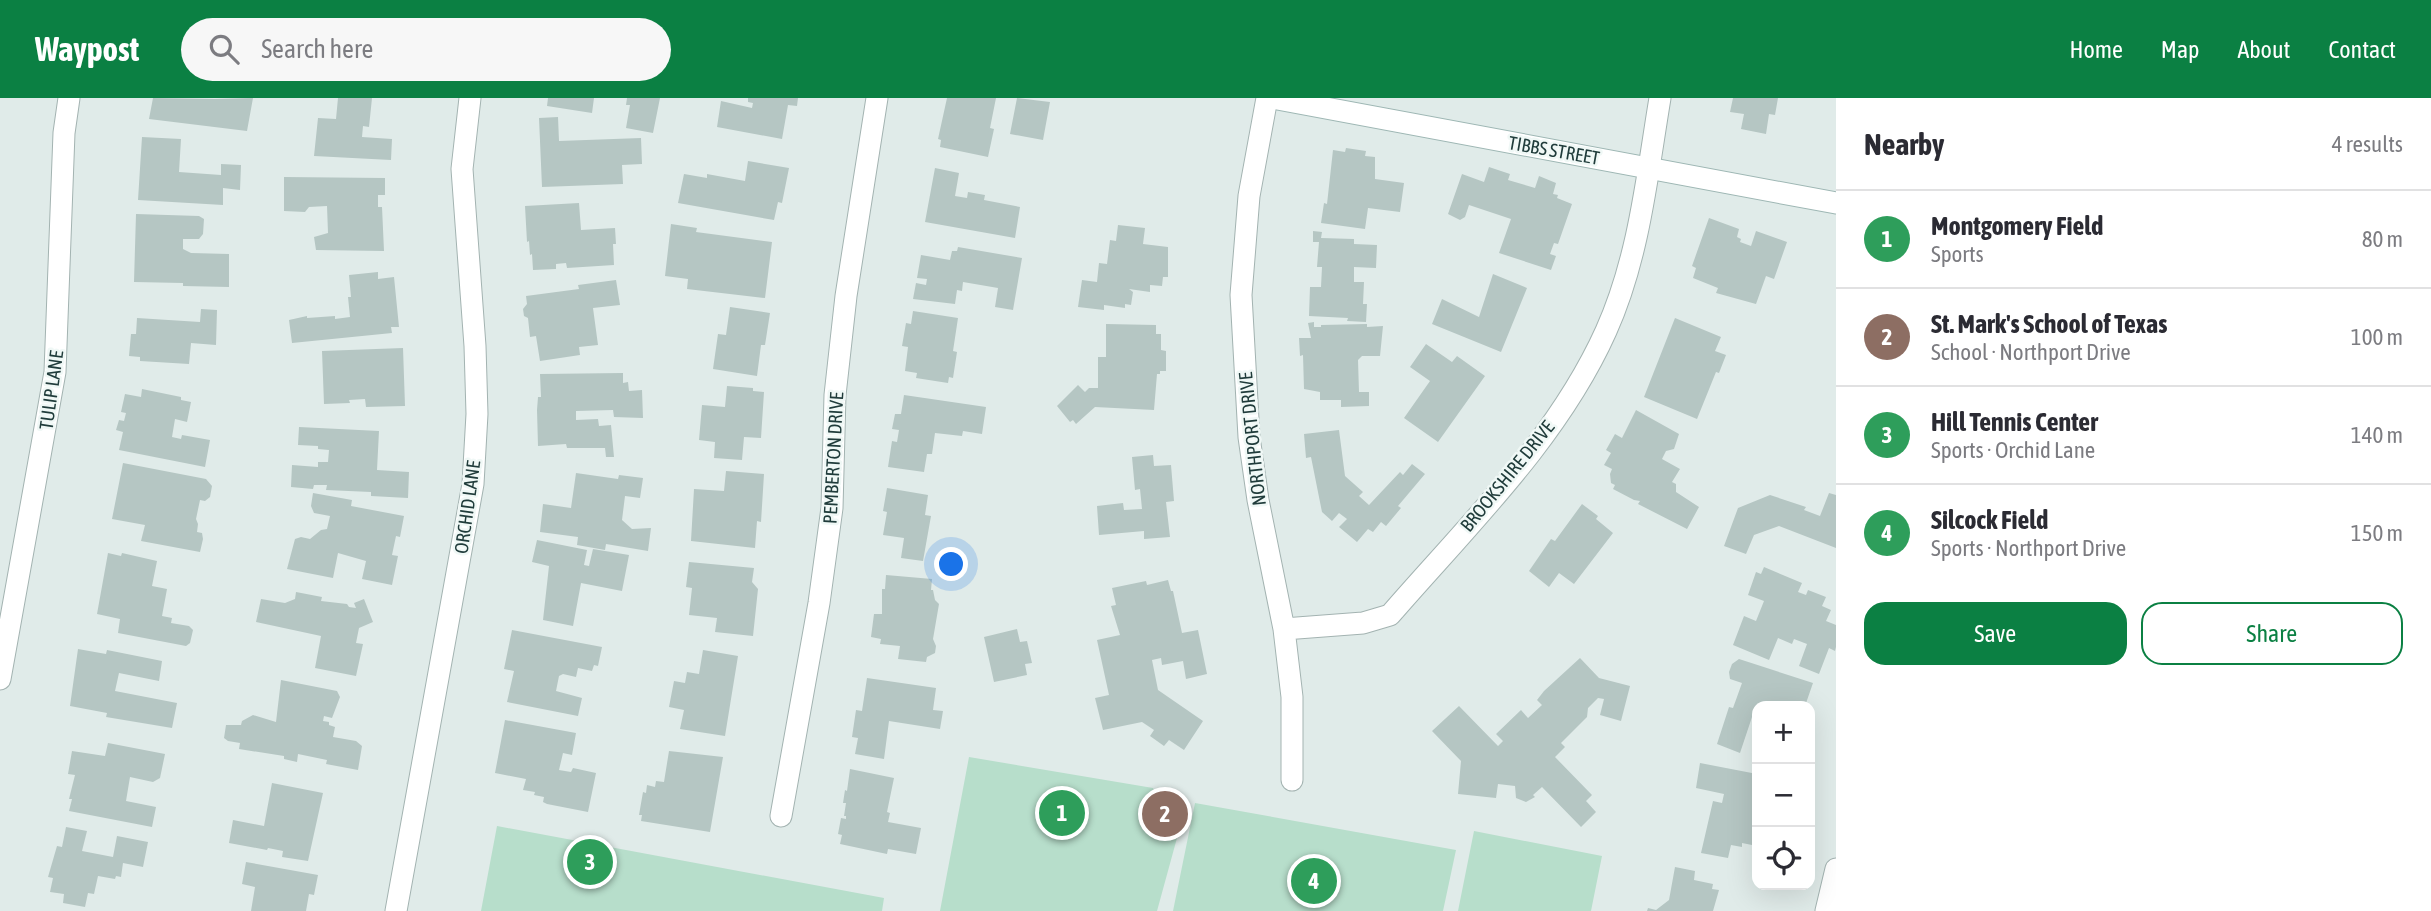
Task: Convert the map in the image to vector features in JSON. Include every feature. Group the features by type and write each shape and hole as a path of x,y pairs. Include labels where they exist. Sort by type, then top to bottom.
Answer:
{"street":[{"name":"TULIP LANE","path":"0,679 55,372 64,133 69,98"},
{"name":"ORCHID LANE","path":"396,911 473,484 477,414 475,346 462,169 470,98"},
{"name":"PEMBERTON DRIVE","path":"781,816 827,549 832,508 835,395 846,296 877,98"},
{"name":"TIBBS STREET","path":"1269,98 1836,203"},
{"name":"NORTHPORT DRIVE","path":"1269,98 1249,196 1241,295 1249,437 1258,500 1283,629 1292,697 1293,780"},
{"name":"BROOKSHIRE DRIVE","path":"1283,629 1363,623 1390,615 1528,457 1572,392 1606,331 1638,231 1660,98"},
{"path":"1826,911 1836,869"}],"green space":[{"path":"969,757 1153,788 1177,838 1157,911 940,911"},
{"path":"1195,803 1456,850 1443,911 1173,911"},
{"path":"497,826 884,898 882,911 481,911"},
{"path":"1474,831 1602,856 1591,911 1458,911"}],"building":[{"path":"153,98 253,98 247,131 149,119"},
{"path":"338,98 372,98 369,127 363,126 362,137 392,139 391,160 314,156 318,118 336,119"},
{"path":"548,98 594,98 592,113 547,106"},
{"path":"627,98 660,98 653,133 626,128 630,105 626,105"},
{"path":"748,98 798,98 797,106 788,105 782,139 717,127 721,101 752,108 753,103 748,102"},
{"path":"947,98 996,98 990,128 994,129 988,157 940,147 941,140 938,139"},
{"path":"1017,98 1050,102 1043,140 1010,134"},
{"path":"1733,98 1778,98 1775,115 1769,114 1766,134 1741,129 1744,114 1730,112"},
{"path":"558,117 559,141 641,138 642,164 622,165 623,184 542,187 539,118"},
{"path":"142,137 181,139 179,172 221,175 221,164 241,165 240,190 223,188 223,205 138,200"},
{"path":"1346,148 1366,151 1365,156 1375,157 1375,179 1404,183 1400,212 1368,208 1365,229 1321,223 1324,203 1327,204 1333,150 1345,152"},
{"path":"748,161 789,168 782,203 778,202 774,220 678,203 684,174 707,178 707,174 745,181"},
{"path":"1489,167 1510,174 1508,180 1535,188 1539,176 1556,183 1553,194 1572,204 1558,244 1554,243 1550,254 1556,256 1551,270 1499,253 1511,219 1469,205 1465,217 1460,220 1448,214 1462,174 1484,182"},
{"path":"935,168 959,173 955,196 967,198 968,192 985,195 984,200 1020,207 1015,238 925,222"},
{"path":"284,177 385,178 385,195 378,195 378,207 382,207 384,251 316,250 314,237 328,233 327,206 309,207 305,212 284,211"},
{"path":"579,203 581,230 615,228 614,265 567,268 566,263 556,264 556,269 533,270 532,254 530,255 529,241 527,242 525,206"},
{"path":"136,214 199,216 204,219 203,234 199,239 183,239 183,249 191,253 229,254 229,287 134,282"},
{"path":"1709,218 1739,229 1737,237 1741,239 1740,242 1751,246 1756,231 1787,242 1774,279 1766,276 1756,304 1716,293 1718,288 1693,278 1696,268 1692,266"},
{"path":"671,224 697,228 696,232 772,242 765,298 687,289 688,279 665,276"},
{"path":"1118,225 1145,228 1143,244 1168,247 1168,277 1163,277 1162,286 1150,285 1150,292 1129,289 1133,292 1131,305 1125,304 1125,308 1104,305 1104,310 1078,307 1082,280 1097,282 1099,263 1107,264 1110,240 1116,241"},
{"path":"1313,231 1322,232 1321,238 1354,239 1354,244 1377,245 1376,268 1354,267 1354,282 1364,282 1366,322 1309,316 1310,287 1321,287 1322,267 1317,267 1319,242 1313,242"},
{"path":"958,247 1022,258 1013,310 995,307 998,288 963,282 962,291 957,290 955,304 913,299 916,283 926,285 927,279 917,278 921,255 950,260 952,251 957,251"},
{"path":"378,272 378,279 394,277 399,327 391,327 392,333 292,343 289,320 307,316 335,316 335,319 350,317 349,275"},
{"path":"1493,274 1527,288 1501,352 1432,324 1442,299 1479,317"},
{"path":"616,280 620,305 593,308 598,345 579,347 580,355 540,361 536,336 530,337 528,318 524,316 526,296 579,289 578,285"},
{"path":"730,307 770,313 765,345 761,345 757,376 713,369 718,334 726,335"},
{"path":"201,309 217,310 216,345 191,343 189,364 140,361 140,357 129,356 131,334 136,334 137,318 200,322"},
{"path":"913,311 958,318 953,351 957,352 953,378 949,377 948,383 916,378 917,373 905,371 908,347 902,346 906,323 911,324"},
{"path":"1675,318 1721,337 1715,351 1726,355 1697,419 1644,397"},
{"path":"1314,322 1314,327 1367,324 1367,327 1383,326 1380,356 1362,356 1358,360 1359,392 1369,392 1369,406 1341,407 1341,400 1320,400 1320,392 1304,389 1303,355 1300,356 1299,338 1311,338 1308,323"},
{"path":"1106,324 1156,325 1156,334 1161,334 1161,350 1166,351 1166,371 1157,374 1154,410 1095,407 1076,424 1073,420 1070,422 1057,406 1078,385 1085,392 1089,388 1098,388 1098,357 1106,357"},
{"path":"1426,344 1452,362 1457,356 1485,376 1438,442 1404,418 1430,381 1410,367"},
{"path":"403,348 405,406 366,407 365,399 349,400 350,403 324,404 322,351"},
{"path":"623,373 623,383 628,382 629,391 642,390 643,418 614,417 613,410 576,411 576,420 598,419 599,426 611,425 614,457 606,457 605,448 567,448 566,444 538,446 540,374"},
{"path":"727,386 753,388 753,391 764,392 761,438 744,437 742,460 714,458 715,442 699,440 702,405 725,407"},
{"path":"142,389 181,397 181,400 191,402 187,422 175,419 172,437 181,439 182,435 210,440 205,467 119,450 123,432 116,430 119,420 124,421 126,413 121,412 125,394 141,397"},
{"path":"904,395 986,407 982,434 963,431 962,436 935,433 932,454 927,454 924,472 888,467 892,441 897,442 899,430 892,429 895,414 901,414"},
{"path":"1636,410 1679,434 1674,449 1666,451 1662,459 1680,469 1672,482 1676,484 1676,492 1699,507 1687,529 1638,504 1640,501 1613,489 1615,485 1611,483 1610,474 1612,469 1604,465 1611,453 1606,450 1615,434 1622,438"},
{"path":"299,427 379,431 377,470 409,472 408,498 371,496 371,492 326,490 327,485 314,485 313,489 291,487 292,465 318,467 318,462 328,462 329,450 318,449 318,446 298,445"},
{"path":"1339,430 1345,476 1363,492 1359,496 1369,505 1400,472 1403,475 1412,464 1425,474 1398,506 1401,508 1386,526 1381,522 1373,532 1368,529 1357,542 1339,527 1347,519 1339,513 1332,521 1322,512 1311,457 1306,458 1304,434"},
{"path":"1153,455 1154,466 1171,465 1174,501 1166,502 1170,537 1144,539 1144,531 1099,535 1097,506 1123,503 1124,510 1142,509 1140,489 1135,490 1132,457"},
{"path":"123,463 206,479 212,486 210,497 205,501 200,500 196,519 197,532 202,533 203,539 200,552 141,541 145,525 112,519"},
{"path":"726,471 764,474 761,522 757,521 755,548 691,541 694,489 724,491"},
{"path":"576,473 618,479 619,475 643,478 640,498 625,496 622,520 632,529 651,528 648,551 606,544 605,550 577,545 578,537 540,532 543,504 571,508"},
{"path":"887,488 928,495 925,515 931,516 923,561 901,558 904,538 883,535"},
{"path":"313,493 352,500 351,506 404,516 400,537 396,536 392,555 398,556 392,585 362,579 366,561 338,553 333,578 287,569 295,539 310,539 321,530 327,529 330,516 314,513 311,506"},
{"path":"1829,493 1836,495 1836,548 1779,526 1754,535 1746,554 1724,546 1738,508 1770,495 1806,507 1804,510 1820,516"},
{"path":"1582,504 1598,516 1596,519 1613,533 1574,584 1559,573 1549,587 1529,571 1551,539 1555,541"},
{"path":"537,540 587,550 584,565 589,566 593,549 629,555 622,591 581,583 573,626 543,620 549,566 532,562"},
{"path":"108,553 121,556 122,553 157,561 152,586 167,589 162,616 172,618 171,623 189,626 193,630 190,643 186,646 118,633 120,619 97,614"},
{"path":"689,562 754,568 752,582 758,589 753,636 715,632 717,618 689,615 692,588 686,587"},
{"path":"1764,567 1802,583 1798,592 1806,595 1808,590 1826,597 1822,606 1831,610 1826,621 1836,625 1836,647 1835,651 1829,648 1819,674 1799,666 1807,644 1794,639 1792,644 1778,638 1769,660 1733,645 1744,616 1756,621 1764,601 1748,595 1756,572 1761,574"},
{"path":"886,575 932,579 931,590 939,604 933,639 936,646 935,653 927,657 926,662 898,659 900,646 880,644 881,639 871,637 874,614 882,614 882,589 885,589"},
{"path":"1168,580 1182,633 1198,630 1207,674 1186,679 1183,661 1162,665 1161,658 1152,660 1158,690 1203,721 1184,750 1169,740 1164,746 1150,736 1154,730 1142,722 1103,730 1095,698 1109,695 1097,640 1120,635 1111,606 1116,605 1112,588 1146,581 1147,585"},
{"path":"296,592 322,597 321,601 347,604 356,608 354,603 364,599 373,622 359,628 356,643 363,644 356,676 315,668 321,636 256,622 261,599 285,603 295,599"},
{"path":"1017,629 1020,642 1027,641 1032,663 1025,664 1027,675 994,682 984,637"},
{"path":"512,630 602,647 598,666 594,665 592,671 578,668 576,677 563,674 559,676 556,691 582,698 578,716 507,702 514,671 504,669"},
{"path":"78,649 106,654 107,650 162,661 159,681 119,673 115,691 177,703 172,728 106,717 107,713 70,706"},
{"path":"703,650 738,656 725,736 680,729 684,710 669,707 674,681 685,683 687,672 699,674"},
{"path":"1580,658 1599,678 1630,686 1621,721 1600,715 1604,699 1598,698 1588,708 1587,717 1561,743 1565,747 1555,757 1592,795 1586,801 1596,812 1581,827 1542,787 1533,795 1535,797 1526,802 1516,798 1515,786 1498,784 1496,798 1458,794 1461,761 1432,731 1459,706 1498,746 1503,741 1496,734 1521,710 1528,718 1542,705 1537,700 1544,691"},
{"path":"1739,659 1813,683 1807,701 1752,701 1752,717 1740,753 1717,744 1729,707 1733,708 1742,683 1730,679 1732,664"},
{"path":"867,678 936,688 933,710 943,711 940,729 889,721 884,759 855,754 858,738 852,737 856,710 862,711"},
{"path":"281,680 337,691 340,697 332,718 324,716 323,721 335,727 333,737 356,741 362,746 358,770 326,764 327,760 298,754 297,762 284,759 284,756 239,749 240,743 224,738 226,725 241,725 242,721 253,715 276,722"},
{"path":"505,720 576,733 572,755 563,753 559,770 571,772 573,768 596,773 588,812 547,804 543,802 544,797 523,790 526,779 495,773"},
{"path":"108,743 165,754 160,778 153,782 130,777 126,801 156,807 152,827 69,811 75,775 68,774 72,751 105,756"},
{"path":"669,751 723,757 710,832 641,821 642,815 639,815 643,792 646,793 647,785 655,787 656,781 664,782"},
{"path":"1700,763 1752,773 1752,845 1731,845 1728,858 1701,853 1713,801 1722,803 1724,794 1696,788"},
{"path":"850,769 894,778 887,812 890,813 888,822 921,828 916,854 888,849 887,854 840,844 842,835 838,834 841,818 846,819 846,803 843,803"},
{"path":"272,783 323,793 308,861 282,857 283,851 229,843 233,820 264,826"},
{"path":"66,827 87,831 82,851 113,857 117,836 148,842 143,867 123,863 121,877 116,876 115,879 98,876 94,894 88,893 85,907 63,903 64,894 50,892 53,878 48,877 57,846 62,847"},
{"path":"246,862 318,875 314,895 309,894 306,911 251,911 255,887 242,884"},
{"path":"1675,867 1695,871 1694,880 1713,884 1712,889 1719,890 1713,911 1647,911 1648,908 1656,910 1669,900"}],"place":[{"name":"Montgomery Field","path":"1062,813"},
{"name":"St. Mark's School of Texas","path":"1165,814"},
{"name":"Hill Tennis Center","path":"590,862"},
{"name":"Silcock Field","path":"1314,881"}]}
